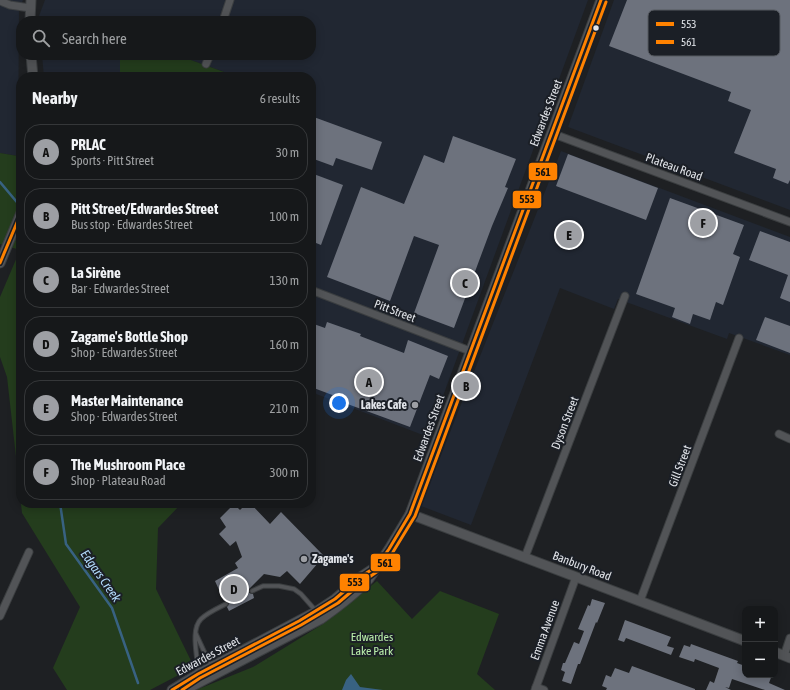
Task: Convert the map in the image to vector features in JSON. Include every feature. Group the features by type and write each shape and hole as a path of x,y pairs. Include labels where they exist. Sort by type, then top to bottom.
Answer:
{"street":[{"path":"225,16 230,0"},
{"name":"Edwardes Street","path":"172,690 198,674 214,672 317,621 334,610 364,585 389,549 410,514 601,0"},
{"path":"0,1 10,5 31,4 30,16"},
{"path":"31,60 33,72"},
{"path":"206,64 208,60"},
{"name":"Plateau Road","path":"551,133 790,222"},
{"path":"0,263 16,225"},
{"name":"Pitt Street","path":"316,292 470,351"},
{"name":"Dyson Street","path":"526,557 625,296"},
{"name":"Gill Street","path":"640,601 740,338"},
{"path":"779,434 790,438"},
{"name":"Banbury Road","path":"410,514 742,640"},
{"path":"0,616 28,552"},
{"name":"Edwardes Street","path":"185,690 335,599 362,576 377,566"},
{"name":"Emma Avenue","path":"536,689 576,577"},
{"path":"783,655 790,638"},
{"path":"536,689 544,690"}],"lane":[{"path":"252,591 264,586 278,586 294,589 301,594 316,611 317,621"},
{"path":"198,674 195,631 201,618 226,604"},
{"path":"195,631 214,672"}],"shaded area":[{"path":"0,0 23,0 19,9 19,16 16,16 16,60 19,60 19,72 16,72 16,156 0,153"},
{"path":"45,0 588,0 428,437 316,394 316,72 224,72 191,60 316,60 316,16 39,16"},
{"path":"614,0 790,0 790,210 568,127"},
{"path":"42,60 120,60 120,72 44,72"},
{"path":"561,151 790,237 790,355 729,333 727,339 618,299 614,309 560,288 471,525 421,506"}],"green space":[{"path":"120,60 191,60 224,72 120,72"},
{"path":"0,153 16,156 16,249 0,244"},
{"path":"16,259 16,457 7,377 0,357 0,297"},
{"path":"22,508 177,508 158,528 156,589 194,667 150,690 67,690 53,668 80,607 22,513"},
{"name":"Edwardes Lake Park","path":"377,581 412,619 440,591 499,614 477,674 495,690 196,690 253,667 323,624"}],"water":[{"path":"351,674 360,687 383,690 342,690 346,680"}],"building":[{"path":"627,0 790,0 790,180 788,184 773,178 776,169 734,153 751,110 728,101 731,92 609,46"},
{"path":"316,118 382,142 372,170 336,158 333,166 316,160"},
{"path":"453,136 516,159 505,187 508,188 492,226 454,328 414,313 439,245 414,236 390,301 327,277 361,187 404,204 424,155 444,163"},
{"path":"568,154 658,188 646,220 556,186"},
{"path":"316,175 343,185 321,245 316,243"},
{"path":"670,198 744,225 733,254 740,257 723,305 716,302 710,320 693,314 690,324 672,317 675,308 636,294"},
{"path":"760,231 790,242 790,302 780,298 788,275 749,260"},
{"path":"765,317 790,326 790,353 756,340"},
{"path":"327,322 361,334 360,336 404,353 408,340 448,356 439,379 430,375 410,427 342,402 343,399 316,389 316,325 325,328"},
{"path":"230,508 238,508 240,510 242,508 255,508 270,524 281,512 324,556 300,584 287,571 280,577 264,574 249,589 249,593 253,594 254,598 229,611 227,607 229,603 224,601 215,581 238,568 235,563 242,557 236,541 230,546 219,534 226,527 220,518"},
{"path":"592,599 605,603 580,664 578,664 571,684 562,681 565,672 561,670 574,642 579,644 584,631 578,629"},
{"path":"625,620 671,637 667,646 674,648 671,655 626,638 624,642 618,640"},
{"path":"691,644 738,661 737,663 742,665 742,678 771,678 769,683 785,690 765,690 732,679 729,688 725,687 731,690 706,690 710,681 714,683 719,668 695,659 694,662 679,657 684,645 690,647"},
{"path":"632,666 695,690 606,690 607,688 602,686 606,675 611,677 615,668 629,673"}],"waterway":[{"name":"Edgars Creek","path":"0,182 16,201"},
{"name":"Edgars Creek","path":"61,508 66,544 112,608 138,683"}],"transit line":[{"name":"553","path":"172,690 198,674 299,621 335,599 362,576 377,566 389,549 410,514 601,0"},
{"name":"561","path":"182,690 200,678 301,625 338,603 365,580 381,569 393,552 415,516 606,2"},
{"name":"553","path":"0,263 16,225"}],"place":[{"name":"The Mushroom Place","path":"703,223"},
{"name":"Master Maintenance","path":"569,235"},
{"name":"La Sirène","path":"465,283"},
{"name":"PRLAC","path":"369,382"},
{"name":"Pitt Street/Edwardes Street","path":"466,386"},
{"name":"Lakes Cafe","path":"415,405"},
{"name":"Zagame's","path":"304,559"},
{"name":"Zagame's Bottle Shop","path":"234,589"}]}
